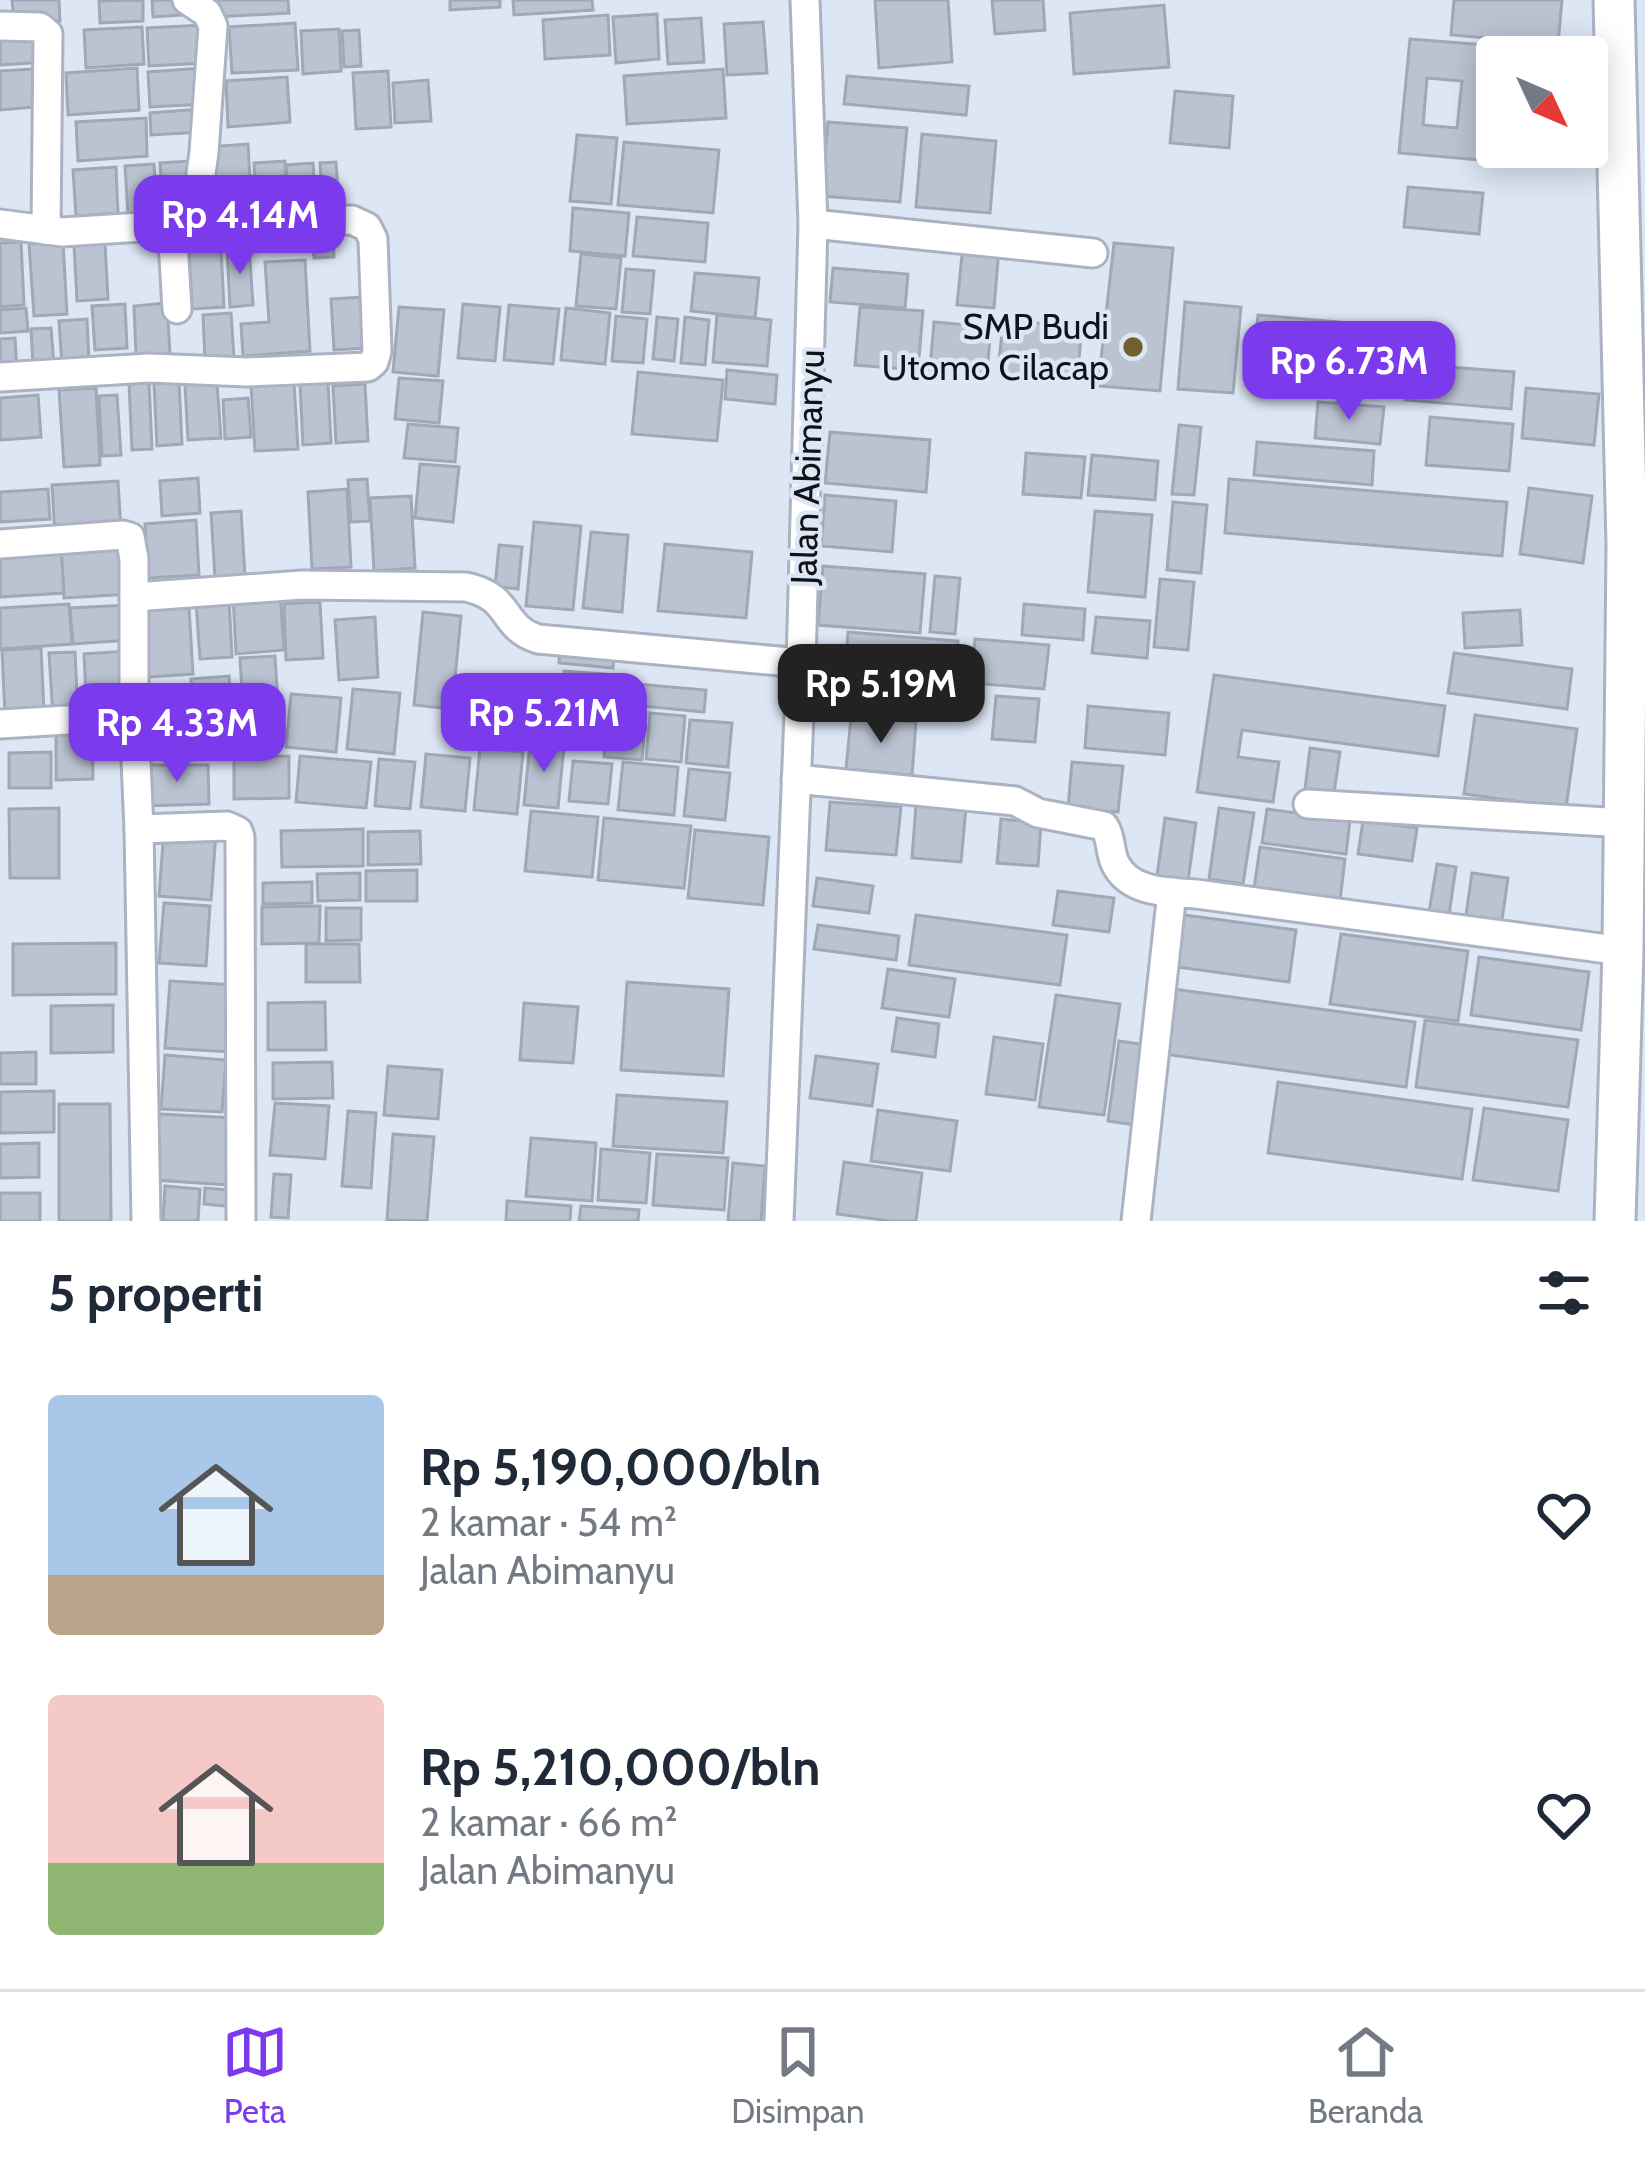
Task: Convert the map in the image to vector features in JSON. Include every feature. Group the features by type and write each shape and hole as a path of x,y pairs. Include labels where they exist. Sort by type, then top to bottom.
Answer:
{"main road":[{"path":"1614,0 1636,545 1615,1221"}],"street":[{"path":"177,309 183,225 204,152 213,26 208,13 187,0"},
{"name":"Jalan Abimanyu","path":"779,1221 813,224 805,0"},
{"path":"0,26 40,27 48,34 46,230"},
{"path":"0,224 62,232 352,220 367,227 373,238 377,351 368,367 149,368 0,377"},
{"path":"813,224 1093,254"},
{"path":"0,544 130,537 146,1221"},
{"path":"134,597 302,585 466,587 495,598 520,632 538,639 801,663"},
{"path":"0,724 134,716"},
{"path":"796,779 1015,801 1038,814 1104,826 1115,864 1127,878 1170,903 1623,951"},
{"path":"1308,804 1624,823"},
{"path":"139,829 227,826 240,837 241,1221"},
{"path":"1136,1221 1170,903"}],"building":[{"path":"12,0 59,0 60,21 14,23"},
{"path":"143,0 143,21 100,23 99,1"},
{"path":"152,0 180,0 181,15 153,17"},
{"path":"214,0 288,0 289,13 216,17"},
{"path":"450,0 500,0 500,7 450,10"},
{"path":"513,0 592,0 593,10 514,15"},
{"path":"875,0 948,0 952,62 879,68"},
{"path":"992,0 1043,0 1045,30 995,34"},
{"path":"1454,0 1562,0 1559,36 1451,35"},
{"path":"1164,5 1169,67 1074,74 1070,13"},
{"path":"657,14 659,59 616,63 613,17"},
{"path":"608,15 610,55 545,59 543,20"},
{"path":"701,18 704,62 668,64 665,20"},
{"path":"763,22 767,73 727,75 724,24"},
{"path":"295,23 298,70 232,73 229,27"},
{"path":"203,25 205,63 149,66 147,28"},
{"path":"142,27 144,64 86,68 84,30"},
{"path":"339,29 341,71 303,74 301,31"},
{"path":"359,30 361,66 344,67 342,31"},
{"path":"43,32 44,62 0,65 0,35"},
{"path":"1410,39 1476,44 1476,160 1399,153","holes":["1427,78 1462,81 1457,128 1423,125"]},
{"path":"137,68 139,110 68,115 66,73"},
{"path":"203,68 205,104 150,107 148,72"},
{"path":"33,69 35,107 0,110 0,71"},
{"path":"723,69 726,118 627,124 624,76"},
{"path":"388,71 391,127 356,129 353,73"},
{"path":"847,76 969,86 966,115 844,104"},
{"path":"287,77 290,122 228,127 226,81"},
{"path":"428,80 431,121 395,123 393,83"},
{"path":"1175,91 1233,96 1229,148 1170,143"},
{"path":"201,109 202,132 151,135 150,113"},
{"path":"146,118 147,156 78,161 76,122"},
{"path":"828,122 907,128 900,202 821,196"},
{"path":"922,134 996,141 990,213 916,207"},
{"path":"577,135 617,138 611,204 570,201"},
{"path":"624,142 719,150 713,213 618,205"},
{"path":"248,144 252,217 212,219 208,147"},
{"path":"191,161 194,206 163,208 160,163"},
{"path":"285,161 288,214 257,216 254,163"},
{"path":"336,162 339,205 323,206 320,163"},
{"path":"313,163 316,216 289,218 286,165"},
{"path":"154,164 157,213 128,215 125,166"},
{"path":"116,167 118,213 76,216 73,170"},
{"path":"1408,187 1483,193 1479,234 1404,227"},
{"path":"573,208 629,213 625,256 570,251"},
{"path":"637,217 708,223 705,262 633,256"},
{"path":"333,230 334,257 314,258 312,232"},
{"path":"21,242 24,305 0,307 0,243"},
{"path":"63,242 67,314 34,316 29,244"},
{"path":"105,243 108,299 77,301 74,245"},
{"name":"SMP Budi Utomo Cilacap","path":"1114,243 1173,248 1160,391 1098,386"},
{"path":"963,245 999,248 994,308 957,305"},
{"path":"249,246 253,305 230,307 227,248"},
{"path":"221,249 224,307 192,309 189,251"},
{"path":"581,254 621,258 616,309 576,306"},
{"path":"305,260 310,351 243,356 241,324 269,322 265,262"},
{"path":"833,268 908,274 905,308 830,302"},
{"path":"626,269 654,271 650,314 622,312"},
{"path":"695,273 759,278 755,318 691,311"},
{"path":"364,297 366,348 334,350 331,299"},
{"path":"1185,302 1241,307 1233,393 1178,389"},
{"path":"167,303 170,353 136,355 134,306"},
{"path":"125,304 127,348 95,350 92,306"},
{"path":"463,304 500,307 495,361 458,358"},
{"path":"509,305 559,309 553,364 504,360"},
{"path":"399,307 444,310 438,376 393,372"},
{"path":"860,307 923,311 918,370 855,365"},
{"path":"26,308 28,331 0,333 0,310"},
{"path":"566,308 610,313 605,364 561,360"},
{"path":"231,313 234,358 205,360 203,315"},
{"path":"717,315 771,320 767,366 713,362"},
{"path":"1258,315 1363,324 1358,372 1253,363"},
{"path":"616,316 647,319 643,363 612,361"},
{"path":"657,317 678,319 674,361 653,359"},
{"path":"685,317 709,320 705,365 681,363"},
{"path":"87,319 89,363 62,365 59,321"},
{"path":"1003,320 1082,327 1077,380 998,373"},
{"path":"934,322 991,327 987,373 930,369"},
{"path":"51,328 54,365 33,366 31,329"},
{"path":"15,338 17,370 0,371 0,339"},
{"path":"1409,364 1514,372 1511,409 1405,400"},
{"path":"727,370 777,375 775,404 725,399"},
{"path":"638,372 723,380 717,441 632,434"},
{"path":"399,378 443,381 439,423 395,419"},
{"path":"149,382 152,449 132,450 129,383"},
{"path":"179,382 182,444 157,446 154,384"},
{"path":"294,382 298,449 255,451 251,385"},
{"path":"217,383 221,438 188,440 185,385"},
{"path":"328,383 331,443 303,445 300,384"},
{"path":"365,384 368,441 336,443 333,386"},
{"path":"96,388 100,465 64,467 59,390"},
{"path":"1526,388 1599,394 1594,445 1522,438"},
{"path":"38,395 41,437 0,440 0,398"},
{"path":"117,395 121,455 102,456 99,396"},
{"path":"248,398 251,437 225,439 223,400"},
{"path":"1318,402 1384,407 1380,444 1315,438"},
{"path":"1430,417 1513,424 1509,471 1426,465"},
{"path":"408,424 458,428 455,462 404,458"},
{"path":"1179,425 1201,427 1194,495 1172,494"},
{"path":"830,432 930,440 926,492 825,483"},
{"path":"1257,442 1374,451 1372,485 1254,475"},
{"path":"1026,453 1085,457 1081,498 1023,494"},
{"path":"1092,455 1158,461 1155,500 1088,495"},
{"path":"420,464 459,467 453,522 415,518"},
{"path":"198,478 200,513 162,516 160,481"},
{"path":"367,479 370,521 351,522 348,480"},
{"path":"1229,479 1507,502 1502,556 1225,533"},
{"path":"118,481 121,531 55,535 52,485"},
{"path":"1529,488 1592,496 1583,563 1520,554"},
{"path":"48,489 50,519 0,522 0,492"},
{"path":"347,489 351,567 312,569 308,492"},
{"path":"825,495 896,501 892,552 821,546"},
{"path":"411,496 415,568 374,571 370,498"},
{"path":"1173,502 1207,505 1201,573 1167,570"},
{"path":"241,511 245,576 215,578 211,513"},
{"path":"1095,511 1152,515 1145,597 1088,592"},
{"path":"196,520 199,575 148,578 145,524"},
{"path":"534,522 581,526 573,610 526,606"},
{"path":"591,532 628,535 622,612 583,608"},
{"path":"128,544 131,594 64,598 61,548"},
{"path":"665,544 752,552 746,618 658,611"},
{"path":"499,545 522,547 518,589 495,586"},
{"path":"61,548 64,593 0,597 0,552"},
{"path":"823,566 925,574 920,633 818,625"},
{"path":"935,576 960,578 955,634 930,632"},
{"path":"1160,579 1194,582 1188,650 1154,647"},
{"path":"280,592 284,650 236,654 233,595"},
{"path":"229,599 232,657 200,659 196,601"},
{"path":"320,602 323,658 286,660 284,604"},
{"path":"69,604 72,644 0,649 0,608"},
{"path":"1024,604 1085,609 1083,640 1022,635"},
{"path":"128,605 130,640 73,644 70,608"},
{"path":"189,608 193,674 149,677 145,611"},
{"path":"1520,610 1522,645 1465,648 1463,613"},
{"path":"423,612 461,616 452,709 414,705"},
{"path":"375,617 378,677 339,680 335,620"},
{"path":"1096,617 1150,621 1147,658 1092,653"},
{"path":"848,632 958,641 954,681 845,672"},
{"path":"975,639 1049,645 1044,689 971,683"},
{"path":"41,648 44,713 5,715 2,650"},
{"path":"127,651 131,713 87,716 84,654"},
{"path":"560,651 614,655 613,668 559,663"},
{"path":"75,652 78,715 53,717 49,653"},
{"path":"1454,653 1572,669 1567,709 1448,693"},
{"path":"275,656 278,706 243,708 240,658"},
{"path":"564,671 616,675 613,704 562,700"},
{"path":"1214,675 1445,706 1438,756 1242,730 1238,757 1279,762 1273,802 1197,792"},
{"path":"229,676 231,716 193,718 191,679"},
{"path":"625,683 706,690 704,712 622,704"},
{"path":"353,689 400,693 394,754 347,749"},
{"path":"291,694 341,698 336,752 286,747"},
{"path":"996,696 1039,699 1035,742 992,739"},
{"path":"521,700 575,705 571,743 517,738"},
{"path":"1088,706 1169,713 1165,755 1085,748"},
{"path":"475,708 511,711 508,748 471,744"},
{"path":"176,710 176,751 141,752 141,711"},
{"path":"609,710 646,714 642,760 604,757"},
{"path":"650,713 685,716 681,762 646,759"},
{"path":"1475,715 1577,729 1566,808 1464,794"},
{"path":"851,717 916,722 912,775 846,769"},
{"path":"690,720 732,723 728,767 686,763"},
{"path":"92,722 93,779 56,780 56,723"},
{"path":"228,722 228,759 189,760 189,723"},
{"path":"530,743 564,746 558,808 524,805"},
{"path":"480,748 523,752 517,814 474,810"},
{"path":"1310,748 1340,752 1334,793 1305,789"},
{"path":"51,752 51,788 9,788 9,753"},
{"path":"426,754 470,758 465,811 421,807"},
{"path":"289,756 289,798 234,799 234,757"},
{"path":"300,756 371,762 366,808 296,802"},
{"path":"379,759 415,762 410,809 375,806"},
{"path":"573,761 612,764 608,804 569,801"},
{"path":"623,762 678,767 674,815 618,810"},
{"path":"1072,762 1123,766 1118,812 1068,808"},
{"path":"146,765 208,765 209,804 145,806"},
{"path":"689,769 730,773 725,820 684,816"},
{"path":"830,802 901,807 896,855 826,850"},
{"path":"916,804 966,808 961,862 912,858"},
{"path":"59,808 59,878 10,878 9,809"},
{"path":"1219,808 1254,813 1243,884 1209,879"},
{"path":"1267,809 1350,820 1346,854 1262,843"},
{"path":"531,811 598,817 592,877 525,871"},
{"path":"604,818 691,826 684,888 598,880"},
{"path":"1165,818 1196,823 1188,881 1157,876"},
{"path":"1001,819 1041,823 1038,866 997,863"},
{"path":"1363,821 1417,828 1412,861 1358,854"},
{"path":"363,829 363,866 282,867 281,831"},
{"path":"164,830 216,833 211,900 159,896"},
{"path":"695,830 769,837 763,905 688,898"},
{"path":"420,831 421,864 368,865 368,832"},
{"path":"1260,847 1345,859 1340,901 1254,889"},
{"path":"1437,864 1456,867 1449,915 1429,912"},
{"path":"417,870 417,901 366,901 366,871"},
{"path":"360,873 360,900 318,901 317,874"},
{"path":"1472,873 1508,878 1501,927 1465,922"},
{"path":"817,878 873,886 869,913 813,906"},
{"path":"312,882 312,903 263,904 263,883"},
{"path":"1058,891 1114,898 1109,932 1053,925"},
{"path":"164,903 210,906 206,966 159,963"},
{"path":"320,906 319,943 262,944 262,907"},
{"path":"326,908 361,908 361,940 326,941"},
{"path":"1177,914 1296,930 1289,982 1170,966"},
{"path":"916,915 1067,935 1060,985 909,965"},
{"path":"818,925 899,936 896,960 814,949"},
{"path":"1341,934 1468,951 1458,1021 1330,1004"},
{"path":"116,943 116,994 13,995 13,944"},
{"path":"306,944 359,944 360,982 306,982"},
{"path":"1479,957 1589,972 1581,1030 1471,1015"},
{"path":"888,969 955,979 949,1017 882,1008"},
{"path":"170,981 235,985 230,1052 165,1048"},
{"path":"627,982 729,989 723,1076 621,1070"},
{"path":"1166,988 1415,1022 1406,1087 1156,1053"},
{"path":"1056,995 1120,1004 1104,1115 1039,1107"},
{"path":"325,1002 326,1050 268,1050 268,1003"},
{"path":"524,1003 578,1007 573,1063 520,1060"},
{"path":"113,1005 113,1052 51,1053 51,1006"},
{"path":"897,1018 939,1024 935,1057 892,1051"},
{"path":"1425,1020 1578,1040 1568,1107 1416,1087"},
{"path":"994,1037 1043,1044 1035,1100 986,1094"},
{"path":"1119,1041 1147,1045 1135,1125 1108,1121"},
{"path":"36,1052 36,1084 0,1084 0,1053"},
{"path":"165,1055 226,1060 222,1112 161,1109"},
{"path":"816,1056 878,1064 872,1106 810,1098"},
{"path":"332,1062 333,1098 273,1099 273,1063"},
{"path":"388,1066 442,1070 438,1119 384,1115"},
{"path":"1278,1082 1472,1109 1462,1179 1268,1153"},
{"path":"54,1091 54,1132 0,1133 0,1092"},
{"path":"617,1095 727,1102 723,1153 613,1146"},
{"path":"275,1103 329,1106 325,1159 270,1155"},
{"path":"59,1104 110,1104 111,1221 59,1221"},
{"path":"1484,1108 1568,1120 1558,1191 1473,1180"},
{"path":"878,1110 957,1121 950,1171 871,1161"},
{"path":"348,1111 376,1113 371,1188 342,1186"},
{"path":"159,1114 234,1118 229,1185 154,1180"},
{"path":"393,1134 434,1137 427,1221 387,1220"},
{"path":"531,1138 596,1143 592,1201 526,1196"},
{"path":"39,1143 39,1177 0,1178 0,1144"},
{"path":"601,1149 650,1153 646,1203 598,1200"},
{"path":"657,1154 728,1158 724,1210 653,1205"},
{"path":"844,1162 922,1173 916,1221 837,1214"},
{"path":"733,1163 765,1166 761,1221 728,1221"},
{"path":"274,1174 291,1175 288,1218 271,1217"},
{"path":"165,1186 200,1189 198,1221 163,1221"},
{"path":"205,1188 228,1190 226,1206 204,1204"},
{"path":"0,1193 40,1193 40,1221 0,1221"},
{"path":"507,1201 571,1206 570,1221 506,1221"},
{"path":"581,1206 639,1210 638,1221 579,1221"}],"place":[{"name":"SMP Budi Utomo Cilacap","path":"1133,347"}]}
